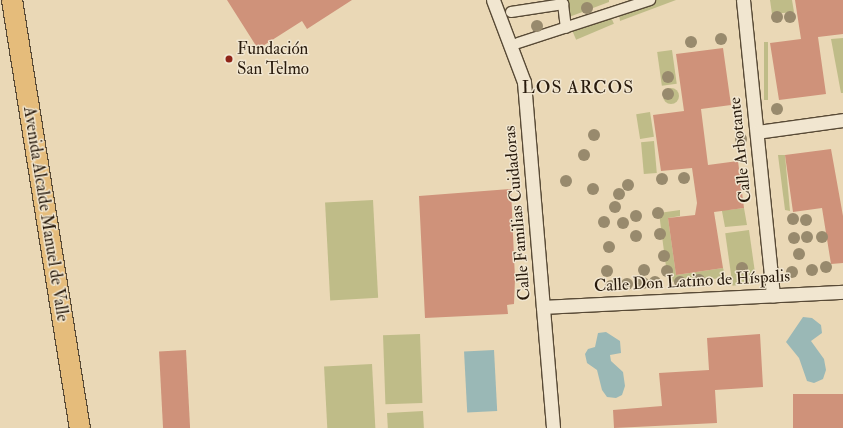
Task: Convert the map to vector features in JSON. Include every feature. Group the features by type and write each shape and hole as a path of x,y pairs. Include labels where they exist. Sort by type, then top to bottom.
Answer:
{"main road":[{"name":"Avenida Alcalde Manuel de Valle","path":"12,0 80,428"}],"street":[{"name":"Calle Familias Cuidadoras","path":"493,0 524,82 553,428"},
{"path":"518,43 650,0"},
{"name":"Calle Arbotante","path":"743,0 773,295"},
{"path":"511,12 562,2 566,28"},
{"path":"757,132 843,120"},
{"name":"Calle Don Latino de Híspalis","path":"543,307 843,292"}],"shaded area":[{"path":"566,0 609,0 609,2 569,17"},
{"path":"630,0 676,0 620,21 618,5"},
{"path":"770,0 792,0 794,12 772,14"},
{"path":"608,10 614,24 576,40 570,26"},
{"path":"843,38 843,93 841,93 831,39"},
{"path":"764,42 768,42 768,100 764,100"},
{"path":"672,50 677,84 662,86 657,52"},
{"path":"671,88 678,93 679,96 674,103 671,104 664,99 663,96 668,89"},
{"path":"650,112 654,137 640,139 636,114"},
{"path":"654,141 657,173 644,174 641,142"},
{"path":"778,155 785,155 790,211 785,210"},
{"path":"373,200 378,298 330,300 325,203"},
{"path":"721,206 728,210 744,208 747,225 725,227"},
{"path":"680,210 680,216 668,218 676,275 723,268 726,278 668,282 659,213"},
{"path":"749,230 756,282 733,286 725,233"},
{"path":"420,334 422,403 385,404 383,335"},
{"path":"372,364 375,428 327,428 324,367"},
{"path":"423,411 424,428 388,428 387,413"}],"water":[{"path":"803,317 812,318 821,325 822,333 811,341 824,359 826,370 823,379 814,383 807,381 799,358 786,342"},
{"path":"606,332 620,341 621,353 610,355 611,361 623,372 625,386 622,395 616,398 607,397 602,390 597,370 587,363 585,354 588,349 595,347 598,333"},
{"path":"494,350 497,411 467,412 464,352"}],"building":[{"path":"227,0 352,0 307,29 302,21 258,49"},
{"path":"795,0 843,0 843,34 818,37 826,94 779,100 770,43 801,39"},
{"path":"723,48 731,105 701,109 708,165 738,161 744,208 714,212 723,268 676,275 668,218 695,215 697,203 692,168 661,171 653,115 684,111 676,54"},
{"path":"831,149 843,216 843,263 831,264 822,208 793,212 785,155"},
{"path":"511,189 515,279 514,304 507,305 508,314 425,318 419,196"},
{"path":"760,334 763,387 715,390 717,423 614,428 613,410 662,406 659,373 709,370 707,338"},
{"path":"186,350 190,428 163,428 159,351"},
{"path":"793,394 843,394 843,428 793,428"}],"place":[{"name":"Fundación San Telmo","path":"229,59"}],"district":[{"name":"LOS ARCOS","path":"578,88"}]}
